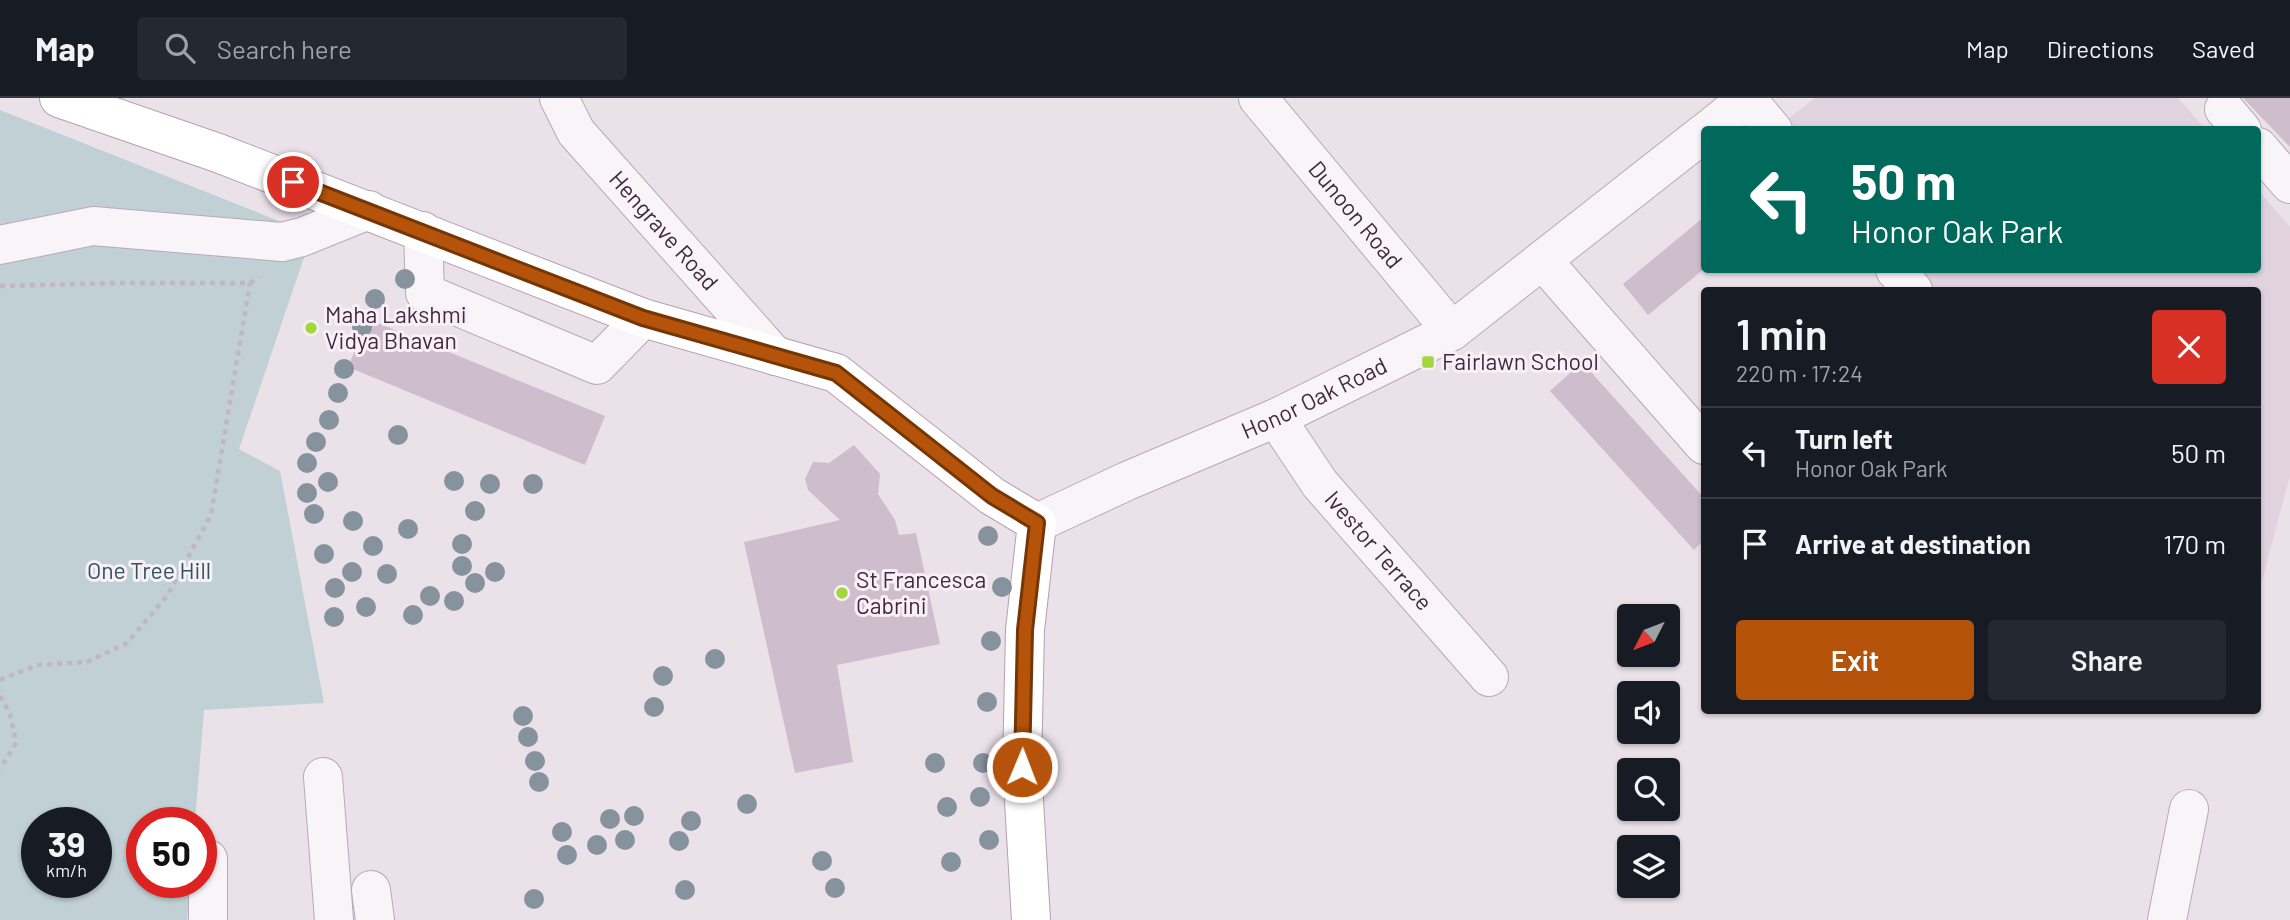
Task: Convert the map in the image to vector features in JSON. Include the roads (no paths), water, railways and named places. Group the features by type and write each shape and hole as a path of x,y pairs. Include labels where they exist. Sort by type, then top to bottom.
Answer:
{"main road":[{"path":"59,98 218,153 643,318 836,373 992,496 1037,523 1025,630 1022,767 1031,920"}],"street":[{"name":"Hengrave Road","path":"559,98 576,132 775,356"},
{"name":"Dunoon Road","path":"1258,98 1452,331"},
{"path":"1747,99 1770,126"},
{"name":"Honor Oak Road","path":"1712,126 1747,99"},
{"name":"Honor Oak Road","path":"1037,523 1127,481 1276,418 1452,331 1701,135"},
{"path":"2261,150 2290,184"},
{"path":"0,245 93,226 282,242 302,237 369,210"},
{"path":"423,232 425,293 597,365 643,318"},
{"path":"1543,261 1701,441"},
{"path":"1898,273 1910,287"},
{"name":"Ivestor Terrace","path":"1276,418 1320,484 1489,677"},
{"path":"324,777 334,920"},
{"path":"2167,920 2189,809"},
{"path":"208,898 208,920"}],"place":[{"name":"Maha Lakshmi Vidya Bhavan","path":"311,328"},
{"name":"Fairlawn School","path":"1428,362"},
{"name":"St Francesca Cabrini","path":"842,593"}],"park label":[{"name":"One Tree Hill","path":"149,571"}]}
